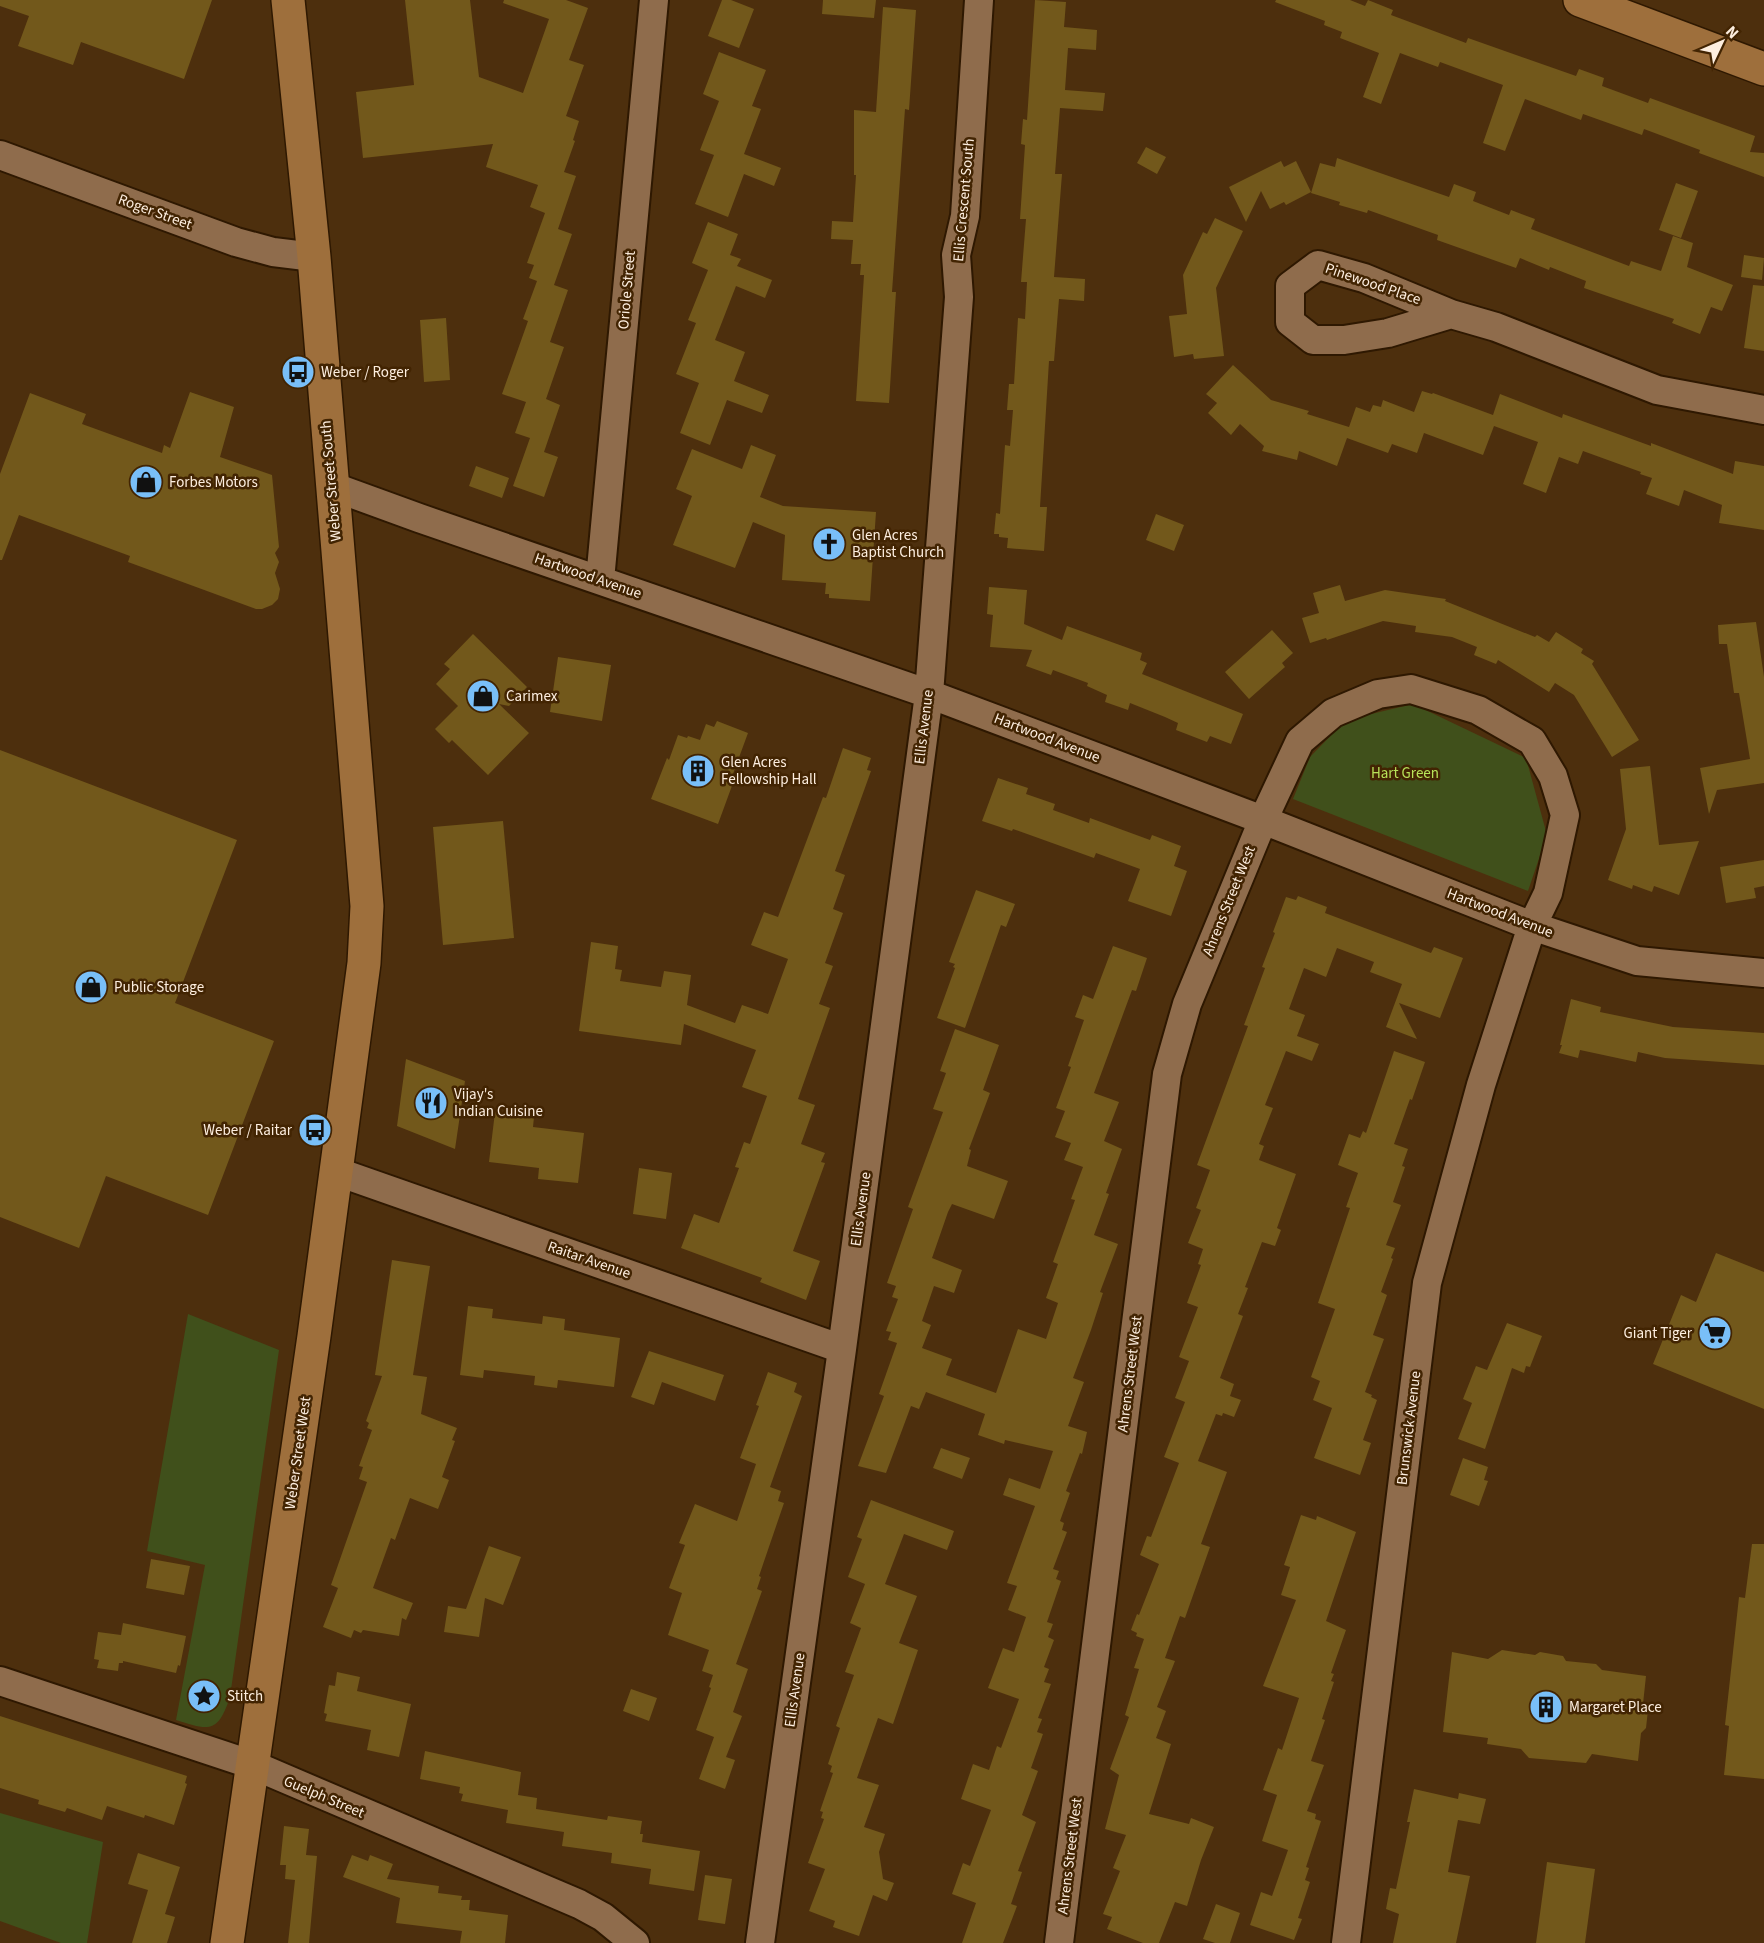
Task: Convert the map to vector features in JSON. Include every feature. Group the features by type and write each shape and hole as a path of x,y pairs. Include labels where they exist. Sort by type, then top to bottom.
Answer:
{"main road":[{"name":"Weber Street South","path":"288,0 314,257 367,906 364,963"},
{"path":"1580,0 1764,69"},
{"name":"Weber Street West","path":"227,1943 314,1336 364,963"}],"street":[{"name":"Oriole Street","path":"600,580 654,0"},
{"name":"Ellis Crescent South","path":"946,473 959,297 956,255 965,216 979,0"},
{"name":"Roger Street","path":"0,155 236,242 273,252 314,257"},
{"name":"Pinewood Place","path":"1451,314 1388,333 1344,340 1313,340 1290,322 1290,286 1318,265 1364,278 1451,314 1496,327 1657,390 1764,410"},
{"name":"Ellis Avenue","path":"760,1943 929,693 946,473"},
{"name":"Hartwood Avenue","path":"331,486 929,693 1263,820 1532,926 1637,961 1764,973"},
{"name":"Ahrens Street West","path":"1059,1943 1167,1074 1187,1004 1263,820 1300,741 1333,713 1378,694 1411,689 1479,710 1532,741 1553,776 1565,815 1548,893 1532,926"},
{"name":"Brunswick Avenue","path":"1346,1943 1427,1283 1481,1085 1532,926"},
{"name":"Raitar Avenue","path":"335,1171 842,1348"},
{"name":"Guelph Street","path":"0,1681 253,1765 579,1904 603,1917 635,1943"}],"green space":[{"name":"Hart Green","path":"1413,704 1526,758 1547,835 1528,891 1293,799 1310,757 1346,720"},
{"path":"188,1314 279,1350 230,1697 217,1723 205,1727 176,1720 205,1565 147,1551"},
{"path":"0,1813 103,1842 87,1943 61,1943 0,1921"}],"building":[{"path":"0,0 212,0 184,79 81,42 73,65 18,46 29,16 0,6"},
{"path":"405,0 470,0 479,77 523,93 549,19 503,3 504,0 566,0 588,8 569,60 584,65 566,116 579,121 573,140 575,141 564,172 576,176 558,229 572,234 554,285 568,290 550,342 564,347 546,399 560,405 544,452 558,457 544,497 513,486 530,438 515,433 526,402 502,394 528,321 523,319 537,281 529,278 534,265 527,263 545,213 530,207 538,185 486,167 493,144 363,158 356,92 414,85"},
{"path":"722,0 731,0 754,9 739,48 708,36"},
{"path":"823,0 876,0 874,18 822,14"},
{"path":"1035,0 1066,2 1064,27 1097,30 1096,50 1068,48 1065,90 1105,93 1103,111 1060,108 1055,174 1062,174 1054,277 1085,279 1084,301 1059,299 1054,361 1049,361 1040,507 1047,507 1044,551 1007,548 1008,538 994,534 996,513 1000,514 1005,445 1010,446 1013,410 1007,410 1009,384 1014,384 1018,318 1025,319 1027,282 1021,282 1026,219 1020,219 1025,145 1021,144 1023,119 1027,120"},
{"path":"1276,0 1350,0 1365,6 1368,0 1393,10 1391,15 1466,43 1468,38 1576,76 1579,69 1604,78 1602,86 1648,103 1650,98 1755,136 1750,152 1764,153 1764,177 1699,153 1700,150 1644,129 1642,135 1583,114 1581,120 1525,99 1505,151 1483,143 1503,85 1440,62 1438,67 1400,53 1381,104 1363,97 1379,53 1340,38 1342,32 1324,25 1325,21 1275,2"},
{"path":"883,7 916,10 909,110 905,109 892,292 896,292 889,403 856,401 864,275 860,275 861,264 851,264 853,240 831,239 832,221 853,222 856,175 854,175 854,110 876,112"},
{"path":"719,52 766,70 752,106 761,109 744,154 781,168 774,186 744,174 728,217 695,204 714,155 700,150 719,101 703,94"},
{"path":"1146,147 1166,157 1157,174 1137,163"},
{"path":"1337,158 1449,197 1454,184 1476,192 1473,201 1509,215 1511,210 1535,219 1531,229 1629,266 1631,261 1661,271 1673,236 1693,243 1687,267 1733,285 1722,311 1711,307 1700,334 1672,323 1674,319 1584,288 1586,281 1550,267 1549,270 1520,258 1516,268 1437,240 1438,235 1368,210 1367,213 1339,205 1340,202 1311,193 1320,163 1335,167"},
{"path":"1281,161 1284,167 1296,161 1311,192 1286,205 1284,202 1270,209 1261,191 1246,222 1229,187"},
{"path":"1676,183 1698,191 1681,238 1659,230"},
{"path":"1215,218 1243,231 1216,288 1224,356 1194,359 1193,354 1174,357 1169,316 1187,314 1183,275 1203,232 1207,234"},
{"path":"708,222 738,234 730,255 741,259 737,266 772,280 765,298 736,286 715,340 745,352 734,381 769,395 762,413 727,400 710,445 680,433 699,383 676,374 696,323 688,320 708,270 692,263"},
{"path":"1744,255 1764,258 1762,280 1741,277"},
{"path":"1753,285 1764,286 1764,351 1744,348"},
{"path":"446,318 450,380 424,382 420,320"},
{"path":"1233,365 1271,400 1309,411 1307,414 1349,427 1356,407 1370,412 1373,405 1381,407 1383,400 1414,412 1422,391 1493,415 1500,394 1562,418 1563,414 1651,446 1651,443 1733,474 1735,461 1764,466 1764,530 1719,523 1722,505 1684,490 1679,506 1646,494 1652,478 1583,451 1578,464 1559,457 1546,493 1523,484 1538,442 1494,426 1483,455 1424,433 1417,453 1392,444 1388,453 1347,438 1337,466 1299,451 1297,460 1262,451 1264,446 1240,424 1231,435 1208,413 1217,403 1206,394"},
{"path":"190,392 234,407 220,457 272,475 279,547 275,553 279,562 275,573 280,589 278,599 272,605 256,609 128,562 130,556 19,515 2,560 0,560 0,474 30,393 86,414 82,424 162,453 164,445 170,448"},
{"path":"751,445 776,455 760,497 783,506 876,512 870,601 829,598 829,594 825,594 826,583 782,580 785,535 753,522 735,568 673,545 692,496 676,489 692,449 742,469"},
{"path":"476,466 509,478 502,498 469,486"},
{"path":"1156,514 1184,525 1174,551 1146,540"},
{"path":"1340,585 1345,601 1385,590 1446,599 1445,601 1535,637 1537,635 1549,642 1556,632 1583,649 1581,653 1594,661 1592,664 1639,740 1612,757 1574,695 1555,683 1549,692 1498,660 1496,664 1474,655 1477,647 1452,637 1415,632 1416,626 1383,621 1327,640 1326,638 1310,643 1302,618 1319,613 1313,593"},
{"path":"989,587 1027,590 1024,624 1062,640 1067,626 1142,653 1140,660 1147,663 1142,674 1243,714 1231,744 1210,736 1207,742 1176,730 1178,723 1130,703 1128,710 1105,702 1107,695 1087,686 1088,683 1053,670 1051,675 1026,666 1032,650 990,647 993,615 987,614"},
{"path":"1756,622 1764,677 1764,783 1717,790 1709,814 1700,768 1750,759 1739,693 1734,693 1727,644 1719,644 1718,625"},
{"path":"1272,630 1293,653 1282,663 1285,667 1249,699 1225,672"},
{"name":"Carimex","path":"473,634 527,687 509,706 499,704 529,733 488,775 452,740 449,743 435,729 458,706 436,684 450,669 444,664"},
{"path":"558,657 611,665 602,721 550,712"},
{"name":"Glen Acres Fellowship Hall","path":"717,721 748,733 718,824 651,799 678,735 700,740 706,724 714,727"},
{"path":"843,748 871,758 867,770 871,771 835,871 845,875 833,909 843,913 825,963 833,966 819,1004 830,1008 798,1099 815,1105 801,1144 825,1153 821,1162 825,1163 793,1251 820,1261 806,1300 760,1282 762,1278 681,1248 694,1214 719,1223 739,1168 735,1167 744,1142 750,1144 767,1096 742,1087 756,1050 684,1024 681,1045 579,1031 591,942 618,946 615,969 622,970 620,981 661,987 664,971 691,975 687,1005 735,1023 742,1005 768,1014 788,959 751,945 764,912 778,917 823,797 826,798"},
{"name":"Public Storage","path":"0,750 237,840 175,1003 274,1041 208,1215 106,1176 79,1248 0,1217"},
{"path":"1650,766 1659,845 1699,841 1679,895 1654,886 1652,892 1633,885 1632,889 1608,880 1626,829 1620,769"},
{"path":"998,778 1028,788 1026,794 1055,804 1053,810 1089,823 1090,818 1150,840 1152,835 1181,846 1174,866 1187,871 1171,916 1128,901 1140,869 1096,853 1094,858 1013,829 1012,831 982,821"},
{"path":"503,821 514,938 443,945 433,827"},
{"path":"1764,860 1764,886 1754,888 1756,898 1726,903 1720,867"},
{"path":"976,890 1015,904 1006,927 1001,925 965,1028 937,1018 955,968 953,967 955,964 949,962"},
{"path":"1298,896 1327,907 1325,913 1431,953 1434,947 1463,958 1440,1018 1399,1003 1417,1039 1386,1027 1402,984 1370,972 1374,962 1337,948 1326,977 1304,968 1289,1009 1305,1015 1297,1036 1319,1044 1312,1061 1286,1051 1265,1105 1273,1108 1259,1144 1264,1146 1259,1160 1296,1174 1277,1228 1281,1230 1275,1246 1262,1242 1245,1287 1248,1288 1238,1314 1243,1316 1220,1378 1234,1384 1230,1396 1241,1400 1234,1417 1223,1413 1222,1416 1216,1414 1198,1461 1227,1472 1201,1544 1210,1547 1185,1618 1180,1616 1165,1658 1175,1661 1157,1707 1166,1711 1156,1738 1171,1744 1149,1814 1189,1824 1191,1818 1214,1827 1187,1906 1175,1902 1159,1943 1143,1943 1107,1929 1112,1917 1103,1914 1120,1871 1113,1868 1126,1835 1105,1829 1119,1775 1110,1769 1129,1717 1125,1715 1139,1669 1134,1668 1144,1639 1136,1636 1137,1633 1131,1630 1159,1564 1140,1555 1147,1536 1151,1537 1179,1463 1164,1457 1185,1402 1175,1398 1189,1361 1179,1357 1198,1307 1187,1303 1201,1265 1198,1264 1203,1249 1188,1243 1201,1210 1196,1208 1210,1170 1197,1165 1248,1026 1244,1025 1265,968 1262,967 1286,897 1296,900"},
{"path":"1113,946 1147,958 1136,991 1132,990 1094,1093 1119,1102 1104,1141 1122,1149 1094,1235 1118,1244 1073,1378 1084,1382 1068,1426 1087,1432 1082,1454 1080,1453 1066,1491 1070,1493 1060,1521 1064,1523 1062,1530 1067,1532 1053,1569 1059,1571 1056,1579 1061,1581 1047,1622 1053,1624 1048,1637 1054,1640 1044,1667 1049,1669 1044,1682 1051,1684 1038,1718 1042,1719 1037,1732 1043,1734 1031,1768 1038,1771 1022,1815 1036,1822 1018,1871 1022,1872 1011,1904 1017,1906 1003,1943 962,1943 976,1903 952,1894 963,1863 970,1866 991,1810 961,1799 973,1764 989,1770 997,1746 1001,1748 1019,1699 988,1688 1003,1648 1014,1652 1026,1617 1008,1610 1017,1586 1007,1583 1035,1506 1003,1495 1009,1478 1040,1489 1053,1451 1005,1440 1004,1444 978,1435 985,1414 926,1392 919,1409 911,1406 886,1473 858,1466 884,1396 879,1394 897,1343 888,1340 891,1332 886,1331 898,1299 892,1297 896,1286 887,1283 913,1209 908,1207 943,1112 933,1109 946,1073 940,1071 955,1029 999,1045 983,1090 990,1093 969,1149 971,1150 967,1166 1008,1181 994,1219 952,1204 932,1258 962,1270 954,1293 934,1286 922,1321 931,1325 922,1348 952,1359 946,1375 996,1393 1018,1329 1046,1339 1058,1303 1046,1298 1058,1264 1053,1262 1075,1200 1071,1199 1083,1167 1064,1160 1071,1143 1055,1137 1065,1111 1056,1108 1071,1067 1068,1066 1084,1020 1075,1017 1083,995 1093,999"},
{"path":"1571,999 1601,1007 1600,1012 1673,1027 1764,1033 1764,1065 1665,1058 1638,1052 1636,1062 1580,1050 1578,1058 1559,1053"},
{"path":"1394,1051 1425,1062 1394,1144 1408,1149 1402,1166 1405,1167 1393,1202 1401,1205 1386,1245 1395,1248 1381,1292 1387,1295 1373,1335 1384,1339 1365,1392 1377,1400 1363,1440 1371,1443 1360,1475 1314,1458 1332,1408 1313,1400 1320,1381 1311,1377 1335,1309 1318,1303 1350,1208 1346,1207 1358,1173 1338,1165 1349,1134 1360,1138 1363,1131 1366,1133"},
{"name":"Vijay's Indian Cuisine","path":"406,1059 465,1081 455,1149 397,1126"},
{"path":"495,1112 534,1117 533,1127 584,1133 578,1183 538,1179 539,1168 489,1162"},
{"path":"639,1168 672,1173 666,1219 633,1214"},
{"name":"Giant Tiger","path":"1716,1253 1764,1272 1764,1409 1653,1364 1681,1295 1696,1302"},
{"path":"392,1260 430,1266 413,1375 427,1377 421,1414 457,1428 452,1440 455,1441 442,1477 449,1480 438,1509 410,1498 395,1540 391,1538 373,1588 413,1603 406,1620 402,1618 399,1636 363,1630 361,1633 354,1630 351,1638 323,1627 338,1588 331,1585 367,1482 359,1479 363,1467 359,1466 372,1430 367,1428 369,1423 366,1421 382,1376 375,1375"},
{"path":"468,1306 493,1309 492,1318 542,1324 543,1316 565,1319 564,1330 620,1338 614,1387 558,1380 557,1388 534,1385 535,1376 484,1370 483,1378 460,1375"},
{"path":"1507,1323 1542,1336 1530,1367 1526,1366 1524,1373 1512,1368 1485,1449 1458,1439 1472,1403 1463,1399 1476,1366 1487,1370"},
{"path":"649,1351 724,1375 715,1401 662,1382 654,1405 631,1397"},
{"path":"768,1372 797,1383 794,1392 802,1396 770,1487 781,1491 778,1501 784,1503 759,1576 761,1577 757,1589 762,1591 736,1664 748,1669 733,1712 742,1716 726,1757 735,1760 725,1789 699,1779 714,1737 696,1730 711,1688 709,1687 713,1675 702,1671 709,1650 668,1635 682,1593 669,1588 685,1545 679,1543 695,1504 737,1521 756,1464 740,1458 759,1406 756,1405"},
{"path":"941,1448 970,1458 962,1479 933,1468"},
{"path":"1463,1458 1488,1467 1484,1480 1488,1481 1479,1506 1450,1495"},
{"path":"871,1500 954,1531 947,1550 904,1534 885,1584 917,1596 899,1643 918,1650 893,1724 878,1718 857,1778 879,1785 864,1827 885,1834 879,1852 883,1879 894,1883 887,1901 873,1895 859,1936 833,1927 835,1921 809,1911 825,1869 808,1863 824,1819 821,1818 823,1812 820,1811 833,1773 830,1772 832,1766 828,1764 840,1728 836,1726 854,1675 845,1672 861,1628 850,1623 865,1584 848,1577 862,1539 857,1537"},
{"path":"1301,1515 1316,1520 1317,1516 1356,1532 1326,1621 1346,1630 1331,1673 1334,1674 1331,1681 1334,1682 1322,1719 1325,1720 1311,1761 1324,1765 1307,1811 1316,1814 1315,1819 1321,1821 1306,1867 1309,1868 1305,1880 1310,1882 1298,1918 1302,1919 1294,1940 1250,1925 1261,1892 1272,1896 1288,1850 1262,1841 1277,1795 1263,1790 1278,1748 1282,1750 1299,1698 1263,1686 1296,1600 1281,1595 1290,1567 1284,1565"},
{"path":"1752,1544 1764,1544 1764,1779 1724,1775 1729,1726 1725,1725 1739,1597 1745,1598"},
{"path":"489,1546 521,1557 503,1605 485,1598 479,1637 444,1632 448,1606 466,1609"},
{"path":"151,1559 190,1566 184,1595 146,1588"},
{"path":"123,1623 186,1636 180,1666 178,1665 176,1673 123,1661 119,1663 118,1671 97,1668 99,1660 94,1659 98,1632 121,1635"},
{"name":"Margaret Place","path":"1502,1650 1563,1656 1566,1661 1596,1664 1602,1670 1646,1676 1643,1704 1648,1710 1646,1728 1641,1733 1638,1761 1592,1754 1586,1763 1529,1758 1521,1749 1487,1744 1488,1738 1443,1732 1452,1652 1488,1659"},
{"path":"337,1672 360,1677 357,1691 411,1704 399,1757 367,1750 371,1730 325,1721 327,1714 324,1713 329,1685 335,1686"},
{"path":"631,1689 657,1698 649,1721 623,1711"},
{"path":"0,1716 187,1776 185,1783 187,1784 174,1825 107,1806 102,1820 67,1808 65,1812 38,1804 39,1800 0,1788"},
{"path":"425,1751 521,1772 518,1795 537,1798 536,1809 607,1820 608,1816 642,1821 640,1834 643,1834 642,1842 700,1851 694,1891 649,1884 651,1869 611,1863 612,1853 562,1846 564,1832 506,1823 508,1810 461,1801 463,1794 459,1793 460,1787 420,1779"},
{"path":"1414,1789 1458,1799 1459,1793 1486,1799 1480,1824 1458,1820 1448,1872 1470,1876 1456,1943 1393,1943 1399,1914 1386,1909 1390,1888 1396,1889 1410,1822 1407,1822"},
{"path":"284,1826 309,1829 306,1855 317,1856 309,1943 288,1943 295,1880 285,1879 286,1865 280,1865"},
{"path":"138,1853 180,1867 165,1914 175,1917 167,1943 132,1943 148,1890 128,1884"},
{"path":"352,1855 368,1861 370,1855 393,1864 387,1879 439,1886 438,1893 462,1896 461,1900 470,1900 469,1910 508,1915 505,1943 460,1943 462,1931 396,1923 400,1898 343,1877"},
{"path":"1547,1862 1595,1869 1585,1943 1536,1943"},
{"path":"705,1875 732,1879 725,1924 698,1920"},
{"path":"1216,1904 1240,1913 1230,1943 1215,1943 1203,1939"}],"place":[{"name":"Weber / Roger","path":"298,372"},
{"name":"Forbes Motors","path":"146,482"},
{"name":"Glen Acres Baptist Church","path":"829,544"},
{"name":"Carimex","path":"483,696"},
{"name":"Glen Acres Fellowship Hall","path":"698,771"},
{"name":"Public Storage","path":"91,987"},
{"name":"Vijay's Indian Cuisine","path":"431,1103"},
{"name":"Weber / Raitar","path":"315,1130"},
{"name":"Giant Tiger","path":"1715,1333"},
{"name":"Stitch","path":"204,1696"},
{"name":"Margaret Place","path":"1546,1707"}]}
